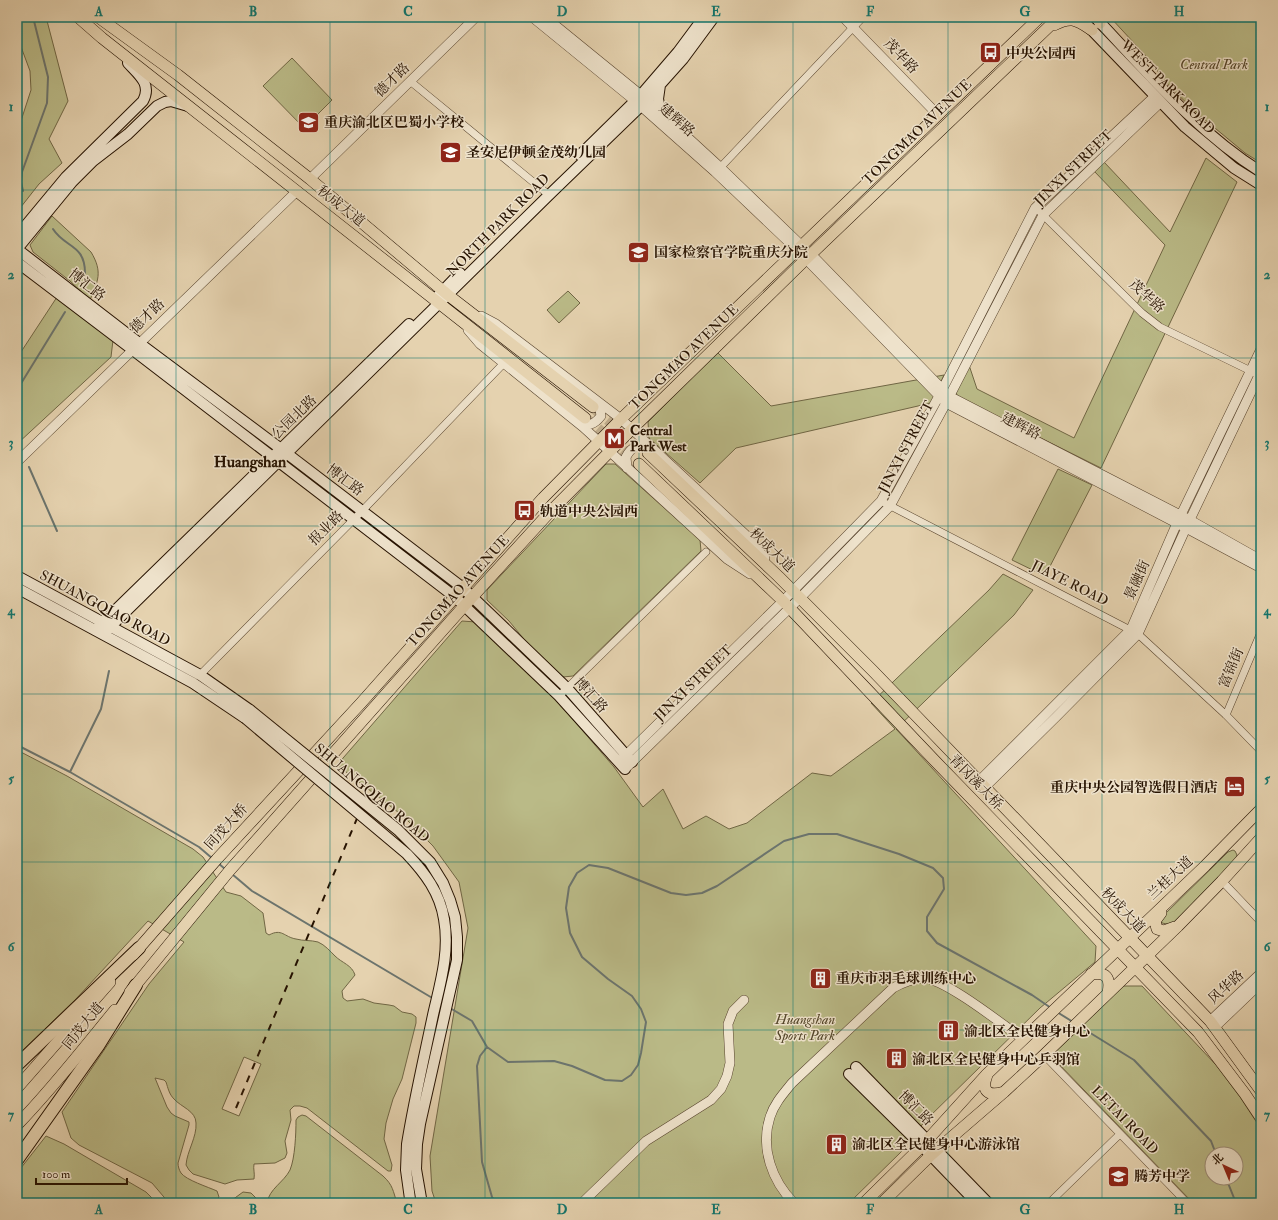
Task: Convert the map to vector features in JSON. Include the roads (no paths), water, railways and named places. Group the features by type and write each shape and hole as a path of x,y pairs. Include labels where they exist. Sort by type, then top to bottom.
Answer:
{"highway":[{"path":"17,1066 139,948"},
{"path":"17,1160 98,1046 136,985"}],"main road":[{"name":"秋成大道","path":"78,17 102,38 457,317 582,421"},
{"name":"秋成大道","path":"98,17 178,75 310,179 446,293 595,404"},
{"name":"NORTH PARK ROAD","path":"641,100 704,17"},
{"name":"NORTH PARK ROAD","path":"446,293 641,100 660,85 683,59 714,17"},
{"name":"TONGMAO AVENUE","path":"170,943 230,870 473,596 548,514 632,429 1059,17"},
{"name":"WEST PARK ROAD","path":"1080,17 1096,22 1192,119 1240,158 1261,172"},
{"name":"TONGMAO AVENUE","path":"321,746 543,498 621,419 1039,18"},
{"path":"1048,28 1064,20 1071,19 1096,22"},
{"name":"WEST PARK ROAD","path":"1096,22 1158,99 1185,127 1234,168 1261,185"},
{"path":"17,236 66,177 143,101 146,95 146,85 118,50"},
{"path":"660,85 658,99 661,113"},
{"path":"17,249 72,182 93,161 128,134 157,106 171,101 190,106"},
{"name":"博汇路","path":"17,249 276,459 455,596 626,762"},
{"name":"博汇路","path":"17,262 284,451 473,596 567,688 626,762"},
{"name":"公园北路","path":"99,632 446,293"},
{"name":"秋成大道","path":"648,449 873,671"},
{"name":"秋成大道","path":"639,464 769,587 862,683"},
{"name":"SHUANGQIAO ROAD","path":"19,583 106,624 139,648 193,683 248,714 407,854 422,870 433,887 440,903 444,920 446,958 407,1144 406,1170 410,1201"},
{"name":"SHUANGQIAO ROAD","path":"19,583 99,632 200,675 398,830 430,862 443,883 450,900 454,917 457,960 420,1124 417,1144 416,1169 422,1200"},
{"name":"青冈溪大桥","path":"873,671 956,757"},
{"name":"青冈溪大桥","path":"862,683 936,762 1118,949"},
{"name":"同茂大桥","path":"155,930 217,859 321,746"},
{"name":"秋成大道","path":"956,757 1213,1024 1261,1091"},
{"name":"兰桂大道","path":"1023,1039 1198,872 1261,809"},
{"path":"882,1203 934,1152 1004,1092 1044,1055 1147,956 1222,881 1261,838"},
{"path":"1178,926 1167,931 1161,931 1155,926 1154,921 1173,902 1198,872"},
{"name":"同茂大道","path":"17,1088 155,930"},
{"name":"同茂大道","path":"17,1125 40,1102 63,1075 170,943"},
{"path":"1118,949 1198,1032 1246,1094 1261,1118"},
{"path":"1091,974 1099,973 1105,975 1109,979 1110,985 1104,996"},
{"path":"864,1203 924,1142 987,1074 1023,1039"},
{"name":"博汇路","path":"852,1071 988,1203"},
{"path":"987,1074 984,1084 985,1089 990,1094 996,1095 1004,1092"},
{"name":"博汇路","path":"934,1152 977,1203"}],"street":[{"path":"71,17 102,38"},
{"path":"102,17 114,29"},
{"name":"德才路","path":"310,179 476,17"},
{"name":"建辉路","path":"532,17 641,100 661,113 800,248"},
{"name":"建辉路","path":"545,17 718,169"},
{"name":"茂华路","path":"843,17 938,115"},
{"path":"718,169 863,17"},
{"path":"410,82 547,193"},
{"name":"JINXI STREET","path":"626,762 796,594 890,506 1035,208 1158,99"},
{"name":"JINXI STREET","path":"796,594 881,501 944,396 1043,214 1158,99"},
{"name":"德才路","path":"17,462 297,191"},
{"name":"茂华路","path":"1035,208 1043,214 1142,313 1160,327 1258,373"},
{"name":"建辉路","path":"809,257 944,396 1179,520 1261,560"},
{"path":"457,317 480,344 588,425 595,423 601,416 600,409 595,404"},
{"name":"景融街","path":"982,784 1057,716 1134,631 1188,524 1258,373 1261,349"},
{"name":"报业路","path":"200,675 354,519 504,363"},
{"name":"景融街","path":"1134,631 1179,520 1258,373"},
{"path":"595,404 621,419 632,429 648,449"},
{"path":"582,421 609,452 728,559 769,587"},
{"path":"627,468 626,457 632,448 644,444 648,449"},
{"name":"JIAYE ROAD","path":"881,501 1134,631 1226,715 1261,751"},
{"name":"建辉路","path":"1188,524 1261,568"},
{"path":"558,696 706,552 708,548 706,539"},
{"name":"富锦街","path":"1226,715 1261,632"},
{"path":"1222,881 1261,922"},
{"name":"风华路","path":"1213,1024 1261,973"},
{"path":"794,1203 775,1178 768,1158 766,1136 770,1117 778,1099 792,1083 893,988 906,981 922,978 938,982 956,992 1023,1039"},
{"name":"风华路","path":"1213,1024 1261,983"},
{"path":"582,1203 646,1141 710,1100 721,1089 727,1076 730,1063 728,1024 733,1011 744,1000"},
{"name":"LETAI ROAD","path":"1044,1055 1187,1203"},
{"path":"1048,1203 1120,1134"}],"waterway":[{"path":"23,191 21,182 22,172 47,103 48,77 33,17"},
{"path":"53,229 63,240 78,251 82,257 85,273"},
{"path":"17,390 65,312"},
{"path":"29,467 57,531"},
{"path":"70,772 101,709 109,671"},
{"path":"17,745 70,772 199,847 213,859"},
{"path":"450,1008 472,1021 487,1047 508,1062 554,1061 572,1066 605,1080 622,1081 631,1075 638,1065 646,1022 641,1009 632,996 608,979 582,957 570,933 566,908 569,887 577,873 589,865 608,868 671,893 686,895 702,893 717,886 784,841 809,834 837,834 899,854 933,868 943,878 944,889 927,917 927,931 937,943 1032,995 1051,1008"},
{"path":"218,863 225,869"},
{"path":"232,874 252,891 434,999"},
{"path":"1057,1012 1073,1022"},
{"path":"1079,1026 1134,1060 1211,1141 1213,1146"},
{"path":"487,1047 480,1056 477,1066 482,1162 492,1197 496,1203"},
{"path":"1229,1186 1236,1203"}],"tunnel":[{"path":"595,409 648,453"},
{"path":"585,418 639,464"}],"railway":[{"path":"236,1108 358,816"}],"place":[{"name":"中央公园西","path":"991,53"},
{"name":"重庆渝北区巴蜀小学校","path":"308,122"},
{"name":"圣安尼伊顿金茂幼儿园","path":"450,152"},
{"name":"国家检察官学院重庆分院","path":"639,252"},
{"name":"Central Park West","path":"615,438"},
{"name":"轨道中央公园西","path":"524,511"},
{"name":"重庆中央公园智选假日酒店","path":"1234,787"},
{"name":"重庆市羽毛球训练中心","path":"820,978"},
{"name":"渝北区全民健身中心","path":"949,1031"},
{"name":"渝北区全民健身中心乒羽馆","path":"897,1059"},
{"name":"渝北区全民健身中心游泳馆","path":"836,1144"},
{"name":"腾芳中学","path":"1119,1176"}],"district":[{"name":"Huangshan","path":"250,462"}],"park label":[{"name":"Central Park","path":"1214,64"},
{"name":"Huangshan Sports Park","path":"805,1028"}]}
